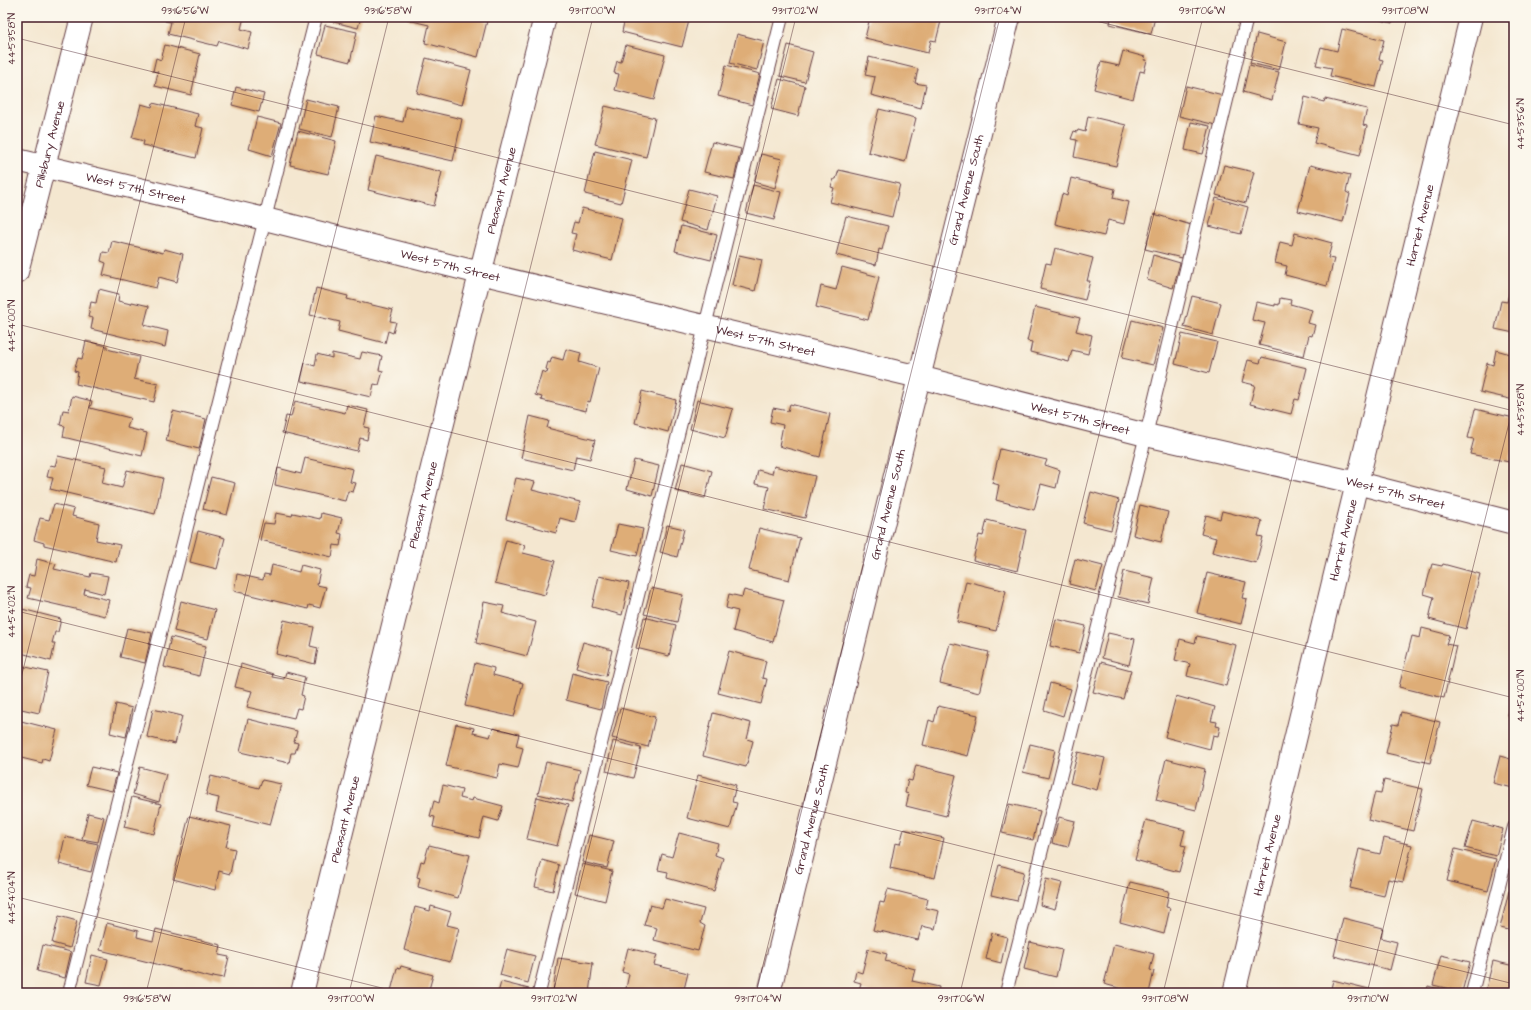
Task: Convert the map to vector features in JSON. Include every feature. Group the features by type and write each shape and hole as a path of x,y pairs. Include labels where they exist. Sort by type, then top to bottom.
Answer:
{"street":[{"name":"Pillsbury Avenue","path":"17,272 82,17"},
{"name":"Pleasant Avenue","path":"302,993 545,17"},
{"name":"Grand Avenue South","path":"769,993 919,377 1009,17"},
{"name":"Harriet Avenue","path":"1234,993 1471,17"},
{"name":"West 57th Street","path":"17,160 265,219 480,274 919,377 1146,435 1357,483 1514,523"}],"lane":[{"path":"69,993 316,17"},
{"path":"539,993 782,17"},
{"path":"1006,993 1146,435 1247,17"},
{"path":"1472,993 1514,827"}],"building":[{"path":"166,17 244,17 241,29 252,32 248,49 219,41 217,46 168,34 171,22 165,21"},
{"path":"326,17 361,17 358,28 326,20"},
{"path":"409,17 471,17 487,21 478,57 425,43 429,25 408,20"},
{"path":"625,17 690,17 682,47 622,32"},
{"path":"870,17 942,17 936,41 931,40 928,53 865,38"},
{"path":"1111,17 1155,17 1151,34 1110,24"},
{"path":"1370,17 1394,17 1392,23"},
{"path":"325,25 357,32 350,62 318,54"},
{"path":"1342,29 1384,40 1379,59 1383,60 1376,87 1330,76 1332,68 1316,65 1321,47 1337,51"},
{"path":"737,34 764,41 757,70 730,63"},
{"path":"1257,34 1286,42 1279,70 1250,63"},
{"path":"165,45 200,54 191,95 155,86 158,72 153,71 156,58 161,60"},
{"path":"626,45 665,55 654,100 615,90 619,74 614,73 617,61 621,62"},
{"path":"788,45 813,52 805,82 780,76"},
{"path":"1123,51 1145,57 1144,60 1147,60 1144,72 1140,71 1133,99 1094,89 1101,62 1119,66"},
{"path":"869,57 918,69 915,83 926,85 921,108 871,95 875,77 865,75"},
{"path":"426,58 471,70 462,105 417,93"},
{"path":"726,65 760,74 752,105 718,96"},
{"path":"1249,65 1279,72 1272,100 1243,92"},
{"path":"779,79 805,86 798,116 771,109"},
{"path":"1186,86 1223,95 1216,125 1179,116"},
{"path":"236,87 264,94 259,112 232,105"},
{"path":"1305,97 1324,102 1325,99 1367,109 1363,125 1367,126 1360,155 1314,143 1318,128 1299,124"},
{"path":"306,99 339,107 332,137 299,129"},
{"path":"153,103 198,114 195,126 203,128 196,158 143,145 144,141 132,138 141,104 152,107"},
{"path":"406,106 462,119 453,161 370,142 376,116 403,122"},
{"path":"605,106 655,118 646,157 595,144"},
{"path":"879,109 916,118 905,162 868,152"},
{"path":"1088,116 1126,125 1116,166 1074,157 1077,140 1071,139 1074,131 1077,132 1078,130 1085,132"},
{"path":"257,117 281,123 272,156 249,149"},
{"path":"1191,122 1210,126 1203,154 1185,150"},
{"path":"298,131 336,141 328,174 290,165"},
{"path":"712,142 741,149 734,179 704,172"},
{"path":"595,151 632,160 621,203 585,194"},
{"path":"761,154 782,159 775,188 754,182"},
{"path":"376,156 442,172 434,206 368,190"},
{"path":"1224,165 1254,172 1246,203 1216,195"},
{"path":"1310,165 1350,175 1346,192 1350,194 1343,222 1298,211"},
{"path":"839,170 900,184 892,217 830,202 834,188 831,187"},
{"path":"1071,178 1115,189 1113,198 1129,202 1124,224 1108,220 1104,236 1055,224 1062,194 1067,196"},
{"path":"753,185 781,192 774,220 746,213"},
{"path":"689,189 717,196 708,230 680,222"},
{"path":"1216,198 1248,207 1241,234 1209,226"},
{"path":"582,208 622,218 612,260 572,250 576,234 571,233 574,222 578,223"},
{"path":"1154,214 1191,225 1182,258 1145,249"},
{"path":"846,216 888,226 882,250 879,249 876,265 836,255"},
{"path":"681,226 717,235 711,260 675,251"},
{"path":"1295,233 1332,243 1328,258 1334,259 1327,286 1285,275 1287,266 1275,263 1280,242 1292,245"},
{"path":"112,241 163,253 164,249 183,254 177,282 159,277 156,288 103,275 106,263 101,261 103,252 109,253"},
{"path":"1055,248 1093,258 1087,281 1090,281 1085,300 1040,289 1046,263 1051,264"},
{"path":"739,255 762,260 755,291 732,285"},
{"path":"1153,255 1180,263 1173,288 1147,280"},
{"path":"842,267 879,277 868,320 816,307 821,286 836,290"},
{"path":"1511,286 1514,287 1514,333 1495,329 1501,301 1507,302"},
{"path":"316,288 348,296 347,299 393,310 390,321 396,322 393,333 388,331 385,343 338,331 340,322 310,315"},
{"path":"99,289 119,294 118,301 131,304 132,302 149,306 144,325 168,331 165,347 91,329 93,318 88,317 91,302 96,303"},
{"path":"1192,296 1221,303 1213,335 1184,327"},
{"path":"1280,298 1291,300 1290,304 1312,310 1308,323 1315,325 1312,336 1309,335 1304,356 1259,345 1265,323 1252,320 1256,302 1275,306 1275,304 1279,305"},
{"path":"1035,307 1080,318 1076,331 1092,335 1088,354 1072,350 1069,362 1030,352 1032,342 1027,341"},
{"path":"1132,320 1163,328 1153,365 1122,358"},
{"path":"1182,334 1217,342 1209,373 1175,364"},
{"path":"86,341 107,346 107,349 139,357 134,379 158,384 154,402 76,384 78,372 74,371 78,358 82,359"},
{"path":"566,349 581,353 579,362 599,368 590,402 588,401 586,411 541,400 542,397 535,395 542,371 547,373 548,370 546,369 548,362 550,363 552,357 563,360"},
{"path":"1496,350 1514,355 1514,400 1480,392 1487,363 1493,365"},
{"path":"362,352 382,356 379,370 383,371 379,385 374,384 371,397 301,381 305,363 315,366 317,354 332,358 332,353 360,359"},
{"path":"1262,357 1307,368 1299,400 1295,399 1291,414 1250,404 1255,385 1242,382 1248,360 1260,363"},
{"path":"642,391 676,400 668,432 635,423"},
{"path":"72,396 92,401 90,408 130,418 127,428 147,433 142,456 63,437 65,426 60,425 63,410 69,411"},
{"path":"697,400 733,409 725,438 690,429"},
{"path":"295,401 345,413 347,405 368,410 364,427 369,428 367,440 360,438 357,451 282,433 286,416 291,417"},
{"path":"790,404 830,414 820,457 779,446 783,425 770,422 773,408 788,411"},
{"path":"1475,409 1514,418 1514,439 1509,462 1470,454 1474,439 1468,438"},
{"path":"173,411 206,419 199,449 166,441"},
{"path":"530,416 549,421 547,428 595,440 590,459 576,456 573,470 521,458"},
{"path":"1000,449 1047,460 1045,465 1060,470 1056,488 1041,484 1034,510 996,500 999,485 992,483"},
{"path":"58,456 106,467 102,483 122,488 127,470 163,478 155,514 50,489 53,478 47,477 50,465 55,466"},
{"path":"305,458 353,469 350,482 356,483 353,492 348,491 345,501 275,485 278,468 301,474"},
{"path":"634,460 659,466 652,496 627,489"},
{"path":"682,463 712,471 705,498 675,491"},
{"path":"774,466 815,476 805,518 764,509 769,487 755,484 758,470 772,474"},
{"path":"211,477 235,483 227,515 203,509"},
{"path":"516,478 535,482 532,490 580,502 575,522 560,518 556,533 506,519"},
{"path":"1091,492 1119,500 1111,530 1083,523"},
{"path":"54,504 74,509 72,516 99,523 96,540 120,545 116,562 44,545 44,543 34,540 40,518 49,520"},
{"path":"1140,505 1168,512 1161,542 1133,535"},
{"path":"1222,511 1262,521 1258,536 1263,537 1256,563 1212,552 1216,538 1201,534 1206,515 1220,519"},
{"path":"276,513 292,516 293,513 320,519 321,513 342,518 338,533 342,534 340,546 334,545 332,557 260,540 264,523 274,524"},
{"path":"987,520 1026,530 1017,571 973,560 979,535 983,536"},
{"path":"618,524 643,529 637,556 611,550"},
{"path":"667,525 684,529 677,557 660,552"},
{"path":"759,528 800,538 789,580 749,570"},
{"path":"198,531 225,538 217,569 190,562"},
{"path":"506,540 525,545 523,553 555,561 545,595 495,583"},
{"path":"37,559 56,564 54,569 90,577 91,573 108,576 104,594 85,589 84,594 109,600 105,616 28,598 31,588 26,587 29,575 34,576"},
{"path":"1075,559 1103,566 1096,591 1069,584"},
{"path":"1432,564 1442,566 1443,564 1480,574 1466,629 1429,619 1434,597 1424,594"},
{"path":"272,565 299,572 301,565 320,570 317,585 326,587 320,608 309,605 308,609 234,591 237,574 263,580 264,574 270,575"},
{"path":"1124,571 1154,578 1148,604 1118,597"},
{"path":"1207,573 1246,582 1242,598 1247,599 1241,624 1197,613"},
{"path":"599,576 629,583 622,615 592,607"},
{"path":"966,581 1006,591 996,631 957,622"},
{"path":"651,588 683,595 677,622 644,614"},
{"path":"744,590 784,600 773,642 733,631 738,611 726,608 729,594 742,597"},
{"path":"181,601 215,610 208,639 174,631"},
{"path":"484,602 504,606 502,613 536,622 527,656 476,643"},
{"path":"22,609 61,619 58,632 55,632 52,643 55,643 51,661 17,652 17,625"},
{"path":"644,617 676,625 669,656 636,648"},
{"path":"1056,619 1086,626 1079,653 1050,646"},
{"path":"284,620 314,627 310,646 318,648 315,664 276,654"},
{"path":"127,628 152,633 145,663 120,657"},
{"path":"1422,628 1449,635 1446,644 1456,646 1444,698 1399,687 1412,636 1420,638"},
{"path":"1108,633 1135,639 1129,665 1102,658"},
{"path":"1197,636 1236,645 1226,686 1187,676 1190,664 1175,660 1180,639 1195,643"},
{"path":"171,637 206,646 199,676 164,667"},
{"path":"583,642 612,650 606,676 576,668"},
{"path":"950,643 989,652 979,693 940,683"},
{"path":"729,651 766,661 762,678 767,679 761,704 718,693"},
{"path":"1101,662 1131,670 1123,699 1093,692"},
{"path":"475,663 494,668 493,675 523,683 514,717 465,706"},
{"path":"241,664 273,674 272,677 284,679 286,672 305,677 301,695 304,696 301,709 297,708 294,718 247,707 252,691 235,687"},
{"path":"17,665 48,672 39,713 17,708"},
{"path":"572,673 607,682 601,709 566,700"},
{"path":"1050,683 1071,689 1063,716 1044,710"},
{"path":"1514,694 1514,718 1508,716"},
{"path":"1176,696 1215,707 1211,721 1217,722 1216,726 1220,727 1218,736 1213,735 1210,749 1165,737"},
{"path":"116,704 132,708 126,737 110,733"},
{"path":"938,706 978,715 968,756 923,745 929,720 934,722"},
{"path":"620,708 655,717 648,747 612,738"},
{"path":"153,709 182,716 175,744 147,737"},
{"path":"1401,712 1440,722 1430,763 1386,753 1393,724 1398,725"},
{"path":"713,713 751,723 747,739 753,741 746,767 703,756"},
{"path":"248,719 297,731 294,742 298,743 295,753 291,753 289,763 240,752"},
{"path":"17,720 57,730 49,761 43,759 42,763 17,757"},
{"path":"456,724 474,728 473,733 490,737 493,728 519,734 516,746 523,748 518,768 500,764 497,778 446,766"},
{"path":"613,741 641,748 633,778 606,771"},
{"path":"1030,744 1055,750 1048,778 1023,772"},
{"path":"1078,752 1105,758 1097,790 1070,783"},
{"path":"1500,756 1514,760 1513,788 1493,783"},
{"path":"1166,759 1205,769 1196,810 1156,800"},
{"path":"546,762 580,770 572,802 538,794"},
{"path":"916,765 956,775 946,816 906,806 909,794 905,793 908,780 912,781"},
{"path":"91,767 117,773 112,791 86,785"},
{"path":"140,767 166,774 159,802 133,794"},
{"path":"698,775 736,785 732,802 737,803 730,829 687,818"},
{"path":"211,776 259,788 262,780 281,784 270,825 216,812 219,798 206,795"},
{"path":"1384,780 1423,789 1413,831 1368,820 1375,792 1381,793"},
{"path":"443,785 462,790 460,798 472,801 473,798 503,806 498,821 484,817 479,838 433,827 435,817 430,816 434,801 439,803"},
{"path":"132,797 161,804 154,834 124,827"},
{"path":"537,797 568,805 557,846 527,839"},
{"path":"1009,804 1040,811 1033,840 1002,833"},
{"path":"88,813 104,817 98,842 82,839"},
{"path":"189,816 231,826 226,847 235,849 230,874 219,871 215,890 173,879"},
{"path":"1059,817 1075,821 1068,847 1052,843"},
{"path":"1146,820 1185,830 1181,845 1186,846 1179,872 1135,860"},
{"path":"1473,821 1503,829 1496,856 1465,848"},
{"path":"904,829 944,838 935,878 890,868 895,843 900,844"},
{"path":"679,833 718,843 715,855 723,858 714,891 667,878 668,872 658,870 662,854 672,857"},
{"path":"589,835 614,841 607,868 582,862"},
{"path":"65,837 98,844 91,872 59,864"},
{"path":"1384,838 1412,845 1403,882 1388,879 1384,896 1350,888 1359,849 1380,854"},
{"path":"17,840 20,840 18,850 22,851 18,871"},
{"path":"429,845 470,855 458,898 418,887 420,878 417,877 421,861 424,862"},
{"path":"1455,849 1496,859 1488,891 1447,881"},
{"path":"542,860 559,865 553,891 535,887"},
{"path":"582,864 612,871 605,901 575,893"},
{"path":"999,865 1024,872 1017,901 991,895"},
{"path":"1046,879 1062,883 1055,909 1040,905"},
{"path":"1130,882 1169,891 1166,907 1170,908 1164,934 1120,922"},
{"path":"888,889 928,899 926,908 939,911 935,929 922,926 918,940 873,930 880,902 884,903"},
{"path":"1509,891 1514,892 1514,931 1500,928"},
{"path":"665,899 704,909 700,923 705,926 698,951 654,940 657,928 644,925 650,905 662,908"},
{"path":"431,906 451,912 447,925 459,928 450,962 404,950 415,907 430,911"},
{"path":"59,916 77,921 70,948 52,943"},
{"path":"1343,918 1383,928 1381,938 1397,942 1390,970 1334,956"},
{"path":"107,923 138,931 137,937 153,941 156,929 221,945 219,955 229,957 224,978 213,976 213,978 100,950"},
{"path":"992,933 1007,937 1001,963 986,959"},
{"path":"1030,942 1062,950 1056,977 1024,969"},
{"path":"1114,944 1154,954 1150,970 1154,971 1149,993 1137,993 1104,984"},
{"path":"43,945 71,952 65,978 37,971"},
{"path":"628,948 657,955 654,965 688,973 683,993 625,993 629,974 622,972"},
{"path":"507,949 535,956 528,983 500,975"},
{"path":"868,949 887,954 885,961 915,969 912,981 939,987 938,993 869,993 859,990 861,983 854,981 856,971 862,973"},
{"path":"92,955 108,959 101,985 86,982"},
{"path":"1441,955 1470,962 1462,992 1433,985"},
{"path":"558,958 593,963 589,993 567,993 553,991"},
{"path":"1493,961 1514,966 1514,993 1485,993"},
{"path":"401,966 433,975 428,993 395,993 391,991 397,968 400,969"},
{"path":"1333,980 1373,990 1372,993 1330,993"},
{"path":"501,982 529,989 528,993 498,993"},
{"path":"1428,986 1453,993 1426,993"}]}
